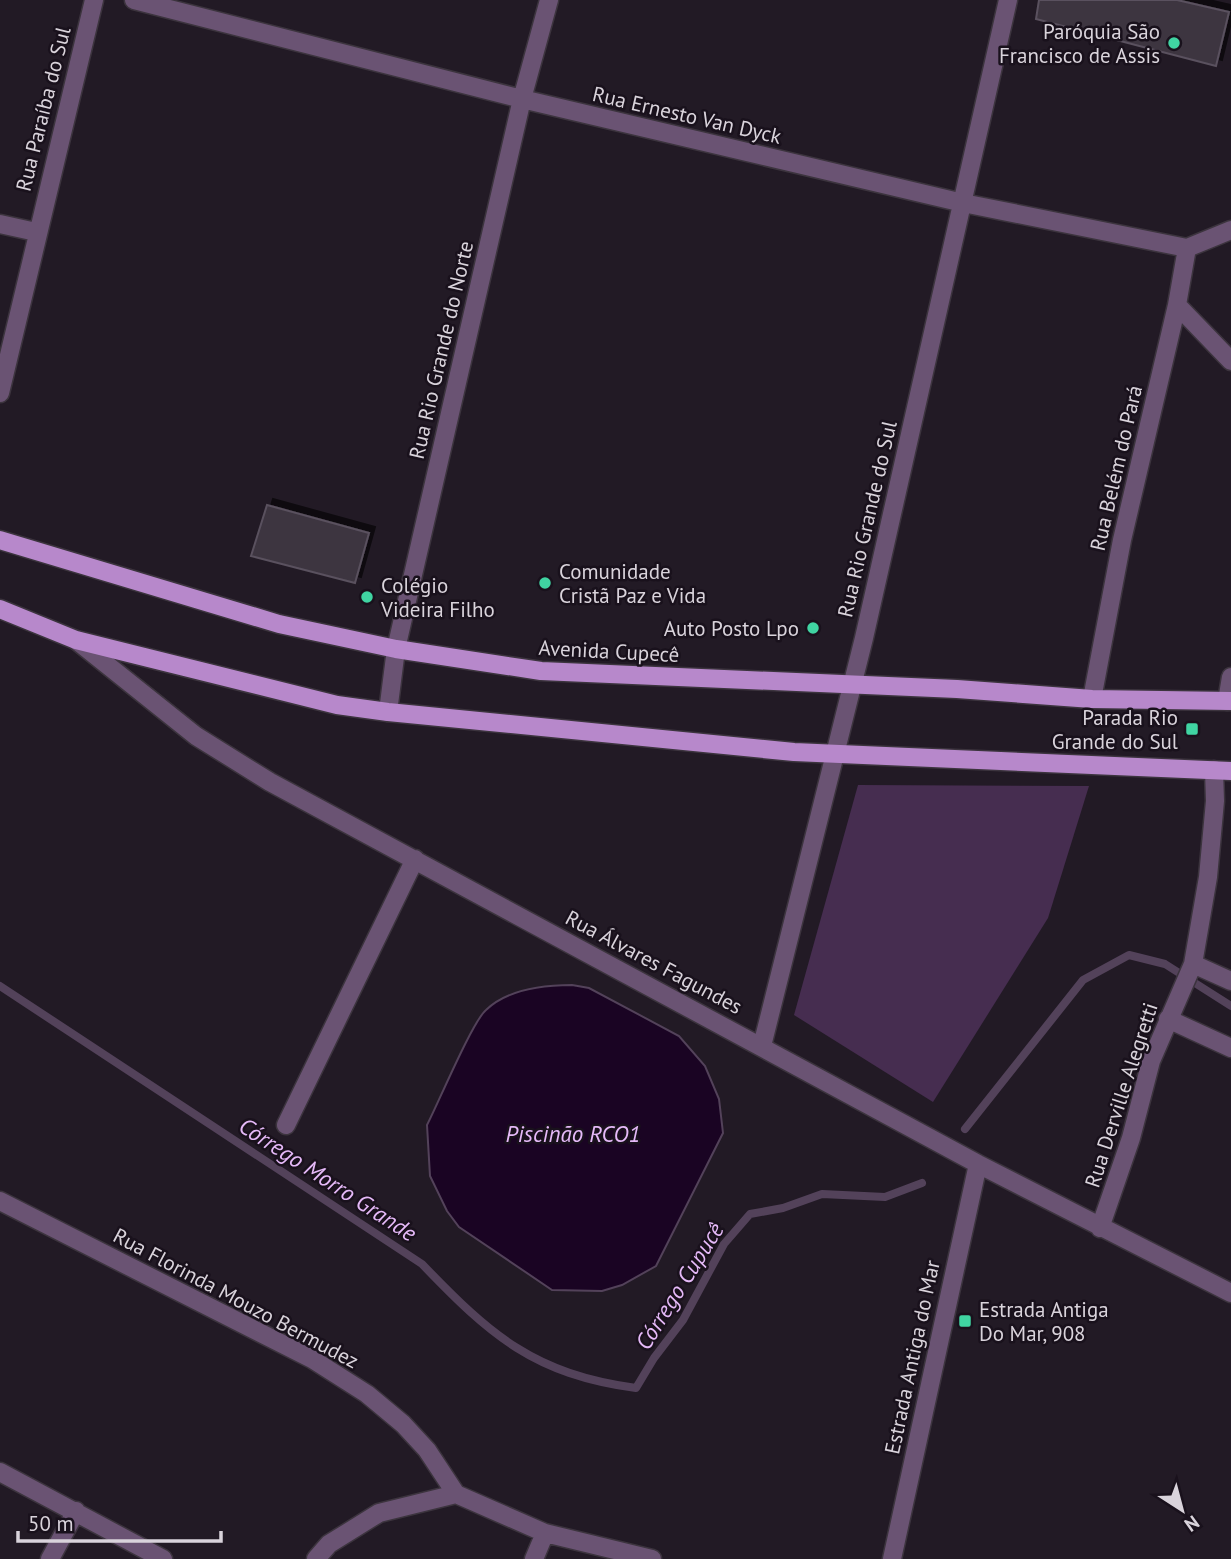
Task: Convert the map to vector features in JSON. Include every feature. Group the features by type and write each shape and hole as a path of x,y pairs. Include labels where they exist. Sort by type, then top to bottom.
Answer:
{"main road":[{"name":"Avenida Cupecê","path":"0,540 279,624 396,649 541,671 851,684 1092,699 1229,701"},
{"path":"0,608 76,640 337,705 388,712 835,754 1223,770"}],"street":[{"name":"Rua Paraíba do Sul","path":"0,393 36,232 94,0"},
{"name":"Rua Ernesto Van Dyck","path":"134,0 522,99 962,203 1187,248"},
{"name":"Rua Rio Grande do Norte","path":"388,712 396,649 522,99 549,0"},
{"name":"Rua Rio Grande do Sul","path":"762,1046 835,754 1008,0"},
{"path":"0,224 36,232"},
{"path":"1187,248 1231,230"},
{"name":"Rua Belém do Pará","path":"1092,699 1122,540 1177,305 1187,248"},
{"path":"1177,305 1231,361"},
{"name":"Rua Álvares Fagundes","path":"76,640 196,736 270,782 978,1164 1231,1293"},
{"path":"1229,701 1231,677"},
{"name":"Rua Derville Alegretti","path":"1100,1228 1131,1138 1151,1061 1191,968 1208,877 1215,801 1223,770"},
{"path":"286,1125 415,859"},
{"path":"1191,968 1231,981"},
{"path":"1169,1016 1231,1048"},
{"name":"Estrada Antiga do Mar","path":"892,1559 978,1164"},
{"name":"Rua Florinda Mouzo Bermudez","path":"0,1201 313,1359 367,1394 403,1423 427,1450 456,1494"},
{"path":"0,1472 163,1559"},
{"path":"316,1559 329,1544 379,1513 456,1494 545,1533 652,1559"},
{"path":"50,1559 76,1511"},
{"path":"534,1559 545,1533"}],"shaded area":[{"path":"858,785 1089,786 1048,918 933,1102 794,1015"}],"water":[{"name":"Piscinão RCO1","path":"572,985 589,988 679,1036 705,1066 719,1099 723,1133 656,1266 622,1285 602,1291 552,1290 459,1227 447,1211 430,1176 427,1125 480,1018 495,1003 515,993 538,987"}],"building":[{"name":"Paróquia São Francisco de Assis","path":"1039,0 1177,0 1229,12 1216,66 1036,19"},
{"path":"267,505 369,533 355,583 251,556"}],"waterway":[{"name":"Córrego Cupucê","path":"965,1129 1083,980 1129,955 1165,964 1231,1006"},
{"name":"Córrego Morro Grande","path":"0,986 422,1264 470,1312 517,1348 542,1362 600,1382 636,1388 654,1358 683,1320 724,1244 750,1214 783,1208 822,1194 885,1197 922,1183"}],"place":[{"name":"Paróquia São Francisco de Assis","path":"1174,43"},
{"name":"Comunidade Cristã Paz e Vida","path":"545,583"},
{"name":"Colégio Videira Filho","path":"367,597"},
{"name":"Auto Posto Lpo","path":"813,628"},
{"name":"Parada Rio Grande do Sul","path":"1192,729"},
{"name":"Estrada Antiga Do Mar, 908","path":"965,1321"}]}
